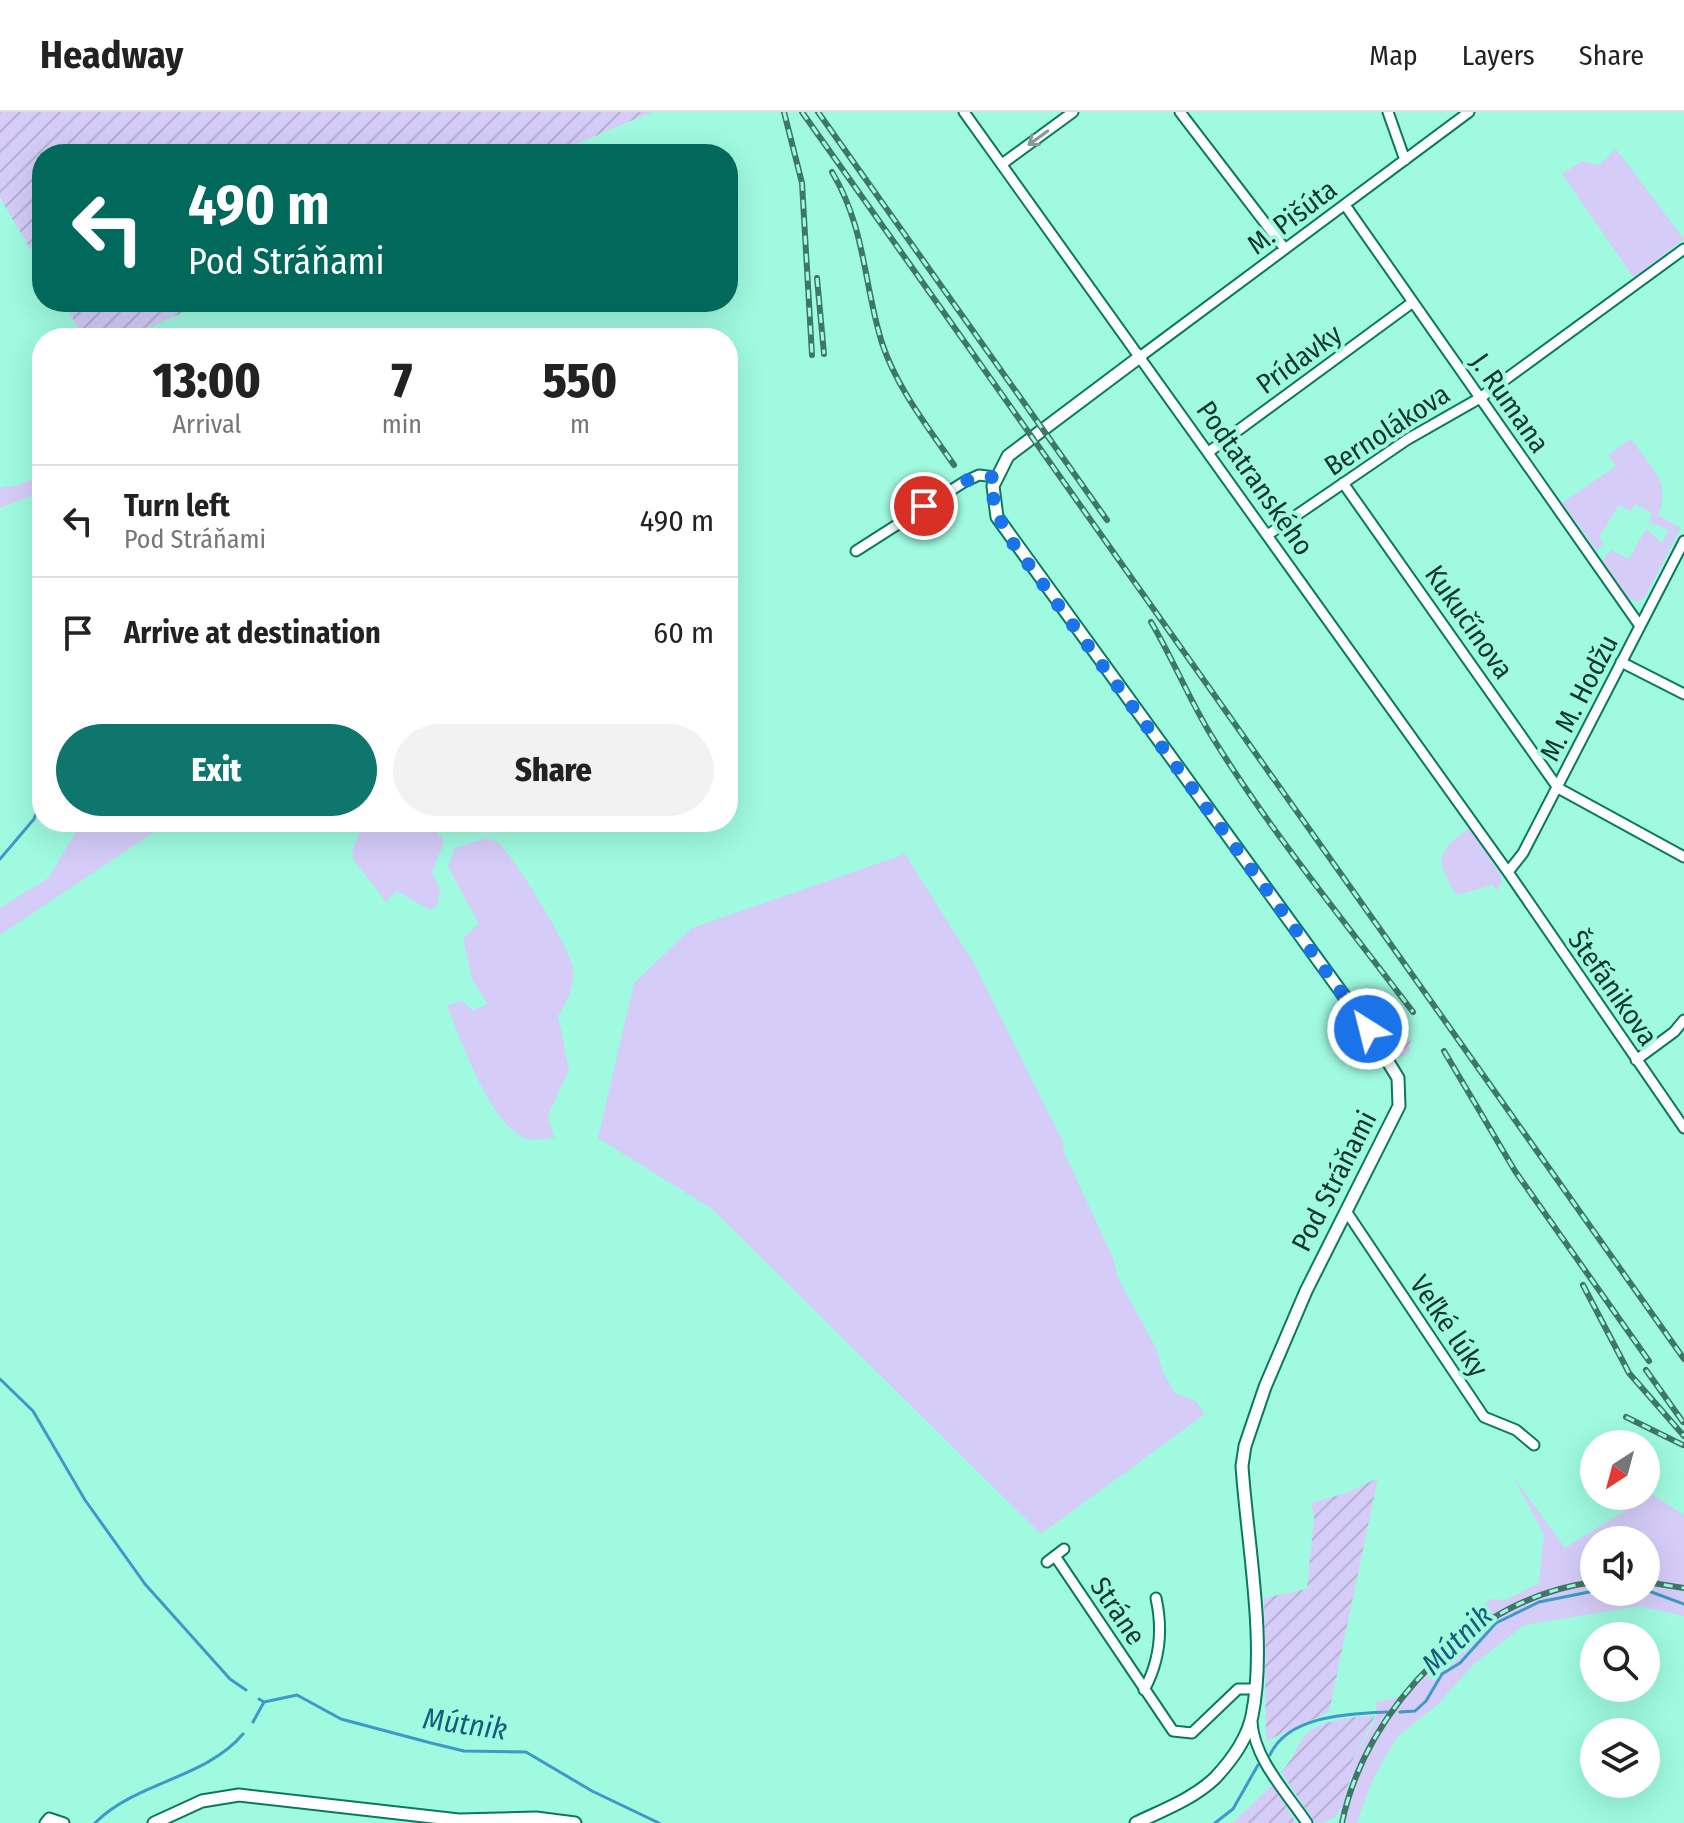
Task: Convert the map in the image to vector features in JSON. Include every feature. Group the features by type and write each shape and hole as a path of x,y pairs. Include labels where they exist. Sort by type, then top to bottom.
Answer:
{"street":[{"name":"Podtatranského","path":"964,112 1210,451 1508,872"},
{"path":"1002,164 1073,112"},
{"path":"1180,112 1285,249"},
{"path":"1388,112 1405,160"},
{"name":"M. Pišúta","path":"1141,356 1469,112"},
{"name":"J. Rumana","path":"1345,205 1640,626"},
{"name":"Bernolákova","path":"1269,534 1408,439 1480,398 1684,249"},
{"name":"Prídavky","path":"1210,451 1413,302"},
{"path":"856,551 964,482 979,475 995,477 1003,462 1019,447 1141,356"},
{"name":"Pod Stráňami","path":"995,477 993,506 1010,539 1361,1019 1398,1078 1399,1106 1283,1343 1244,1453 1242,1466 1255,1637 1252,1718 1236,1752 1199,1791 1136,1823"},
{"name":"Kukučínova","path":"1343,483 1558,788"},
{"name":"M. M. Hodžu","path":"1508,872 1519,860 1558,788 1684,541"},
{"path":"1621,662 1684,694"},
{"path":"1558,788 1684,857"},
{"name":"Štefánikova","path":"1508,872 1684,1128"},
{"path":"1636,1060 1674,1032 1684,1020"},
{"name":"Veľké lúky","path":"1346,1211 1484,1417 1516,1430 1534,1445"},
{"name":"Stráne","path":"1064,1549 1051,1559 1170,1728 1188,1734 1238,1689 1255,1689"},
{"name":"Stráne","path":"1144,1690 1153,1670 1160,1636 1156,1598"},
{"path":"1252,1718 1252,1736 1261,1754 1307,1823"},
{"path":"1236,1752 1243,1749 1261,1754"},
{"path":"154,1823 202,1801 239,1795 459,1820 536,1818 575,1823"},
{"path":"45,1823 49,1818 64,1823"}],"shaded area":[{"path":"0,112 652,112 576,144 32,144 32,251 0,198"},
{"path":"1616,149 1684,239 1634,278 1562,174 1582,161 1599,165"},
{"path":"69,312 185,312 147,328 78,328"},
{"path":"1631,439 1652,466 1661,484 1662,503 1658,515 1681,528 1645,597 1638,602 1628,599 1602,561 1611,550 1629,559 1646,529 1662,543 1669,530 1649,522 1652,513 1635,504 1631,511 1619,505 1599,537 1603,543 1597,551 1562,503 1616,466 1608,455"},
{"path":"32,479 32,496 0,508 0,488 20,485"},
{"path":"1469,828 1501,875 1501,884 1496,891 1493,885 1457,895 1445,873 1442,858 1445,851"},
{"path":"76,832 154,832 0,935 0,908 48,878"},
{"path":"360,832 437,832 444,842 432,872 440,889 437,906 430,910 396,891 386,902 353,859 352,852"},
{"path":"485,838 497,842 515,863 550,920 572,964 572,985 558,1016 569,1070 548,1115 554,1138 528,1139 514,1132 502,1118 478,1081 447,1005 462,1001 473,1010 488,1004 472,980 463,938 479,924 448,867 454,849"},
{"path":"905,854 975,965 1064,1144 1063,1150 1113,1258 1118,1278 1156,1348 1163,1372 1175,1393 1196,1401 1205,1414 1041,1534 712,1209 598,1138 634,983 692,928"},
{"path":"1396,1009 1411,1042 1408,1045 1411,1050 1401,1057 1376,1024"},
{"path":"1512,1475 1565,1548 1580,1539 1580,1606 1639,1606 1524,1625 1473,1665 1437,1705 1397,1737 1373,1779 1357,1823 1348,1823 1339,1816 1352,1775 1348,1769 1376,1719 1376,1702 1405,1696 1490,1599 1506,1600 1539,1583 1544,1534"},
{"path":"1378,1478 1329,1712 1266,1741 1264,1598 1307,1589 1314,1518 1311,1503 1346,1493"},
{"path":"1660,1499 1684,1515 1684,1616 1639,1606 1660,1606 1660,1526 1600,1526 1626,1510 1660,1510"},
{"path":"1375,1716 1348,1769 1352,1774 1341,1807 1332,1819 1315,1823 1281,1772 1312,1729 1339,1720"},
{"path":"1273,1784 1296,1823 1233,1823"}],"waterway":[{"path":"0,859 32,821"},
{"name":"Mútnik","path":"0,1379 33,1411 85,1500 145,1584 230,1679 246,1690"},
{"name":"Mútnik","path":"1400,1712 1415,1711 1426,1701 1442,1674 1460,1663 1496,1623 1539,1602 1580,1594"},
{"name":"Mútnik","path":"1660,1595 1684,1604"},
{"name":"Mútnik","path":"259,1699 264,1702 297,1695 341,1719 431,1743 464,1751 526,1752 592,1791 659,1823"},
{"path":"253,1722 264,1702"},
{"name":"Mútnik","path":"1270,1755 1279,1742 1305,1724 1338,1716 1387,1712"},
{"path":"95,1823 130,1798 209,1761 243,1734"},
{"name":"Mútnik","path":"1215,1823 1233,1809 1258,1765"}],"railway":[{"path":"784,112 802,183 812,355"},
{"path":"802,112 1684,1359"},
{"path":"818,112 1107,520"},
{"path":"832,172 858,235 888,360 914,406 954,465"},
{"path":"817,278 824,354"},
{"path":"1151,622 1203,721 1234,771 1413,1012"},
{"path":"1444,1051 1515,1171 1649,1361"},
{"path":"1583,1285 1629,1373 1684,1436"},
{"path":"1646,1370 1683,1422"},
{"path":"1626,1417 1683,1445"},
{"path":"1660,1584 1684,1588"},
{"path":"1342,1823 1355,1780 1375,1738 1401,1699 1432,1664 1468,1634 1508,1610 1550,1592 1580,1585"}],"route":[{"path":"924,506 973,477 985,474 995,477 993,506 1010,539 1368,1029"}]}
